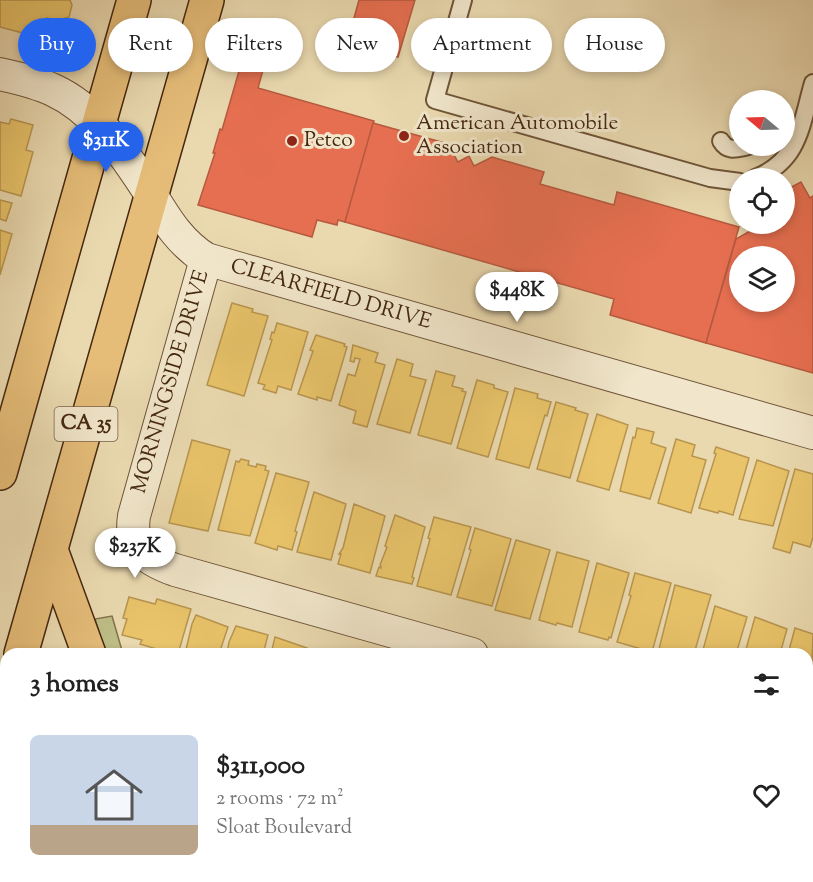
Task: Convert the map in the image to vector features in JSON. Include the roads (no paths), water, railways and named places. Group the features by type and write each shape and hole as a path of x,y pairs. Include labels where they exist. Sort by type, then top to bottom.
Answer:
{"main road":[{"path":"2,461 134,0"},
{"name":"CA 35","path":"23,648 207,0"},
{"path":"51,550 87,648"}],"street":[{"name":"CLEARFIELD DRIVE","path":"0,74 42,85 80,106 121,150 172,229 188,246 206,259 813,433"},
{"name":"MORNINGSIDE DRIVE","path":"206,259 135,509 132,527 134,539 150,560 176,570 451,648"}],"lane":[{"path":"463,0 435,100 710,178 729,181"},
{"path":"795,127 813,82"},
{"path":"721,141 729,148"},
{"path":"775,168 781,165 788,156"}],"place":[{"name":"American Automobile Association","path":"404,136"},
{"name":"Petco","path":"292,141"}]}
